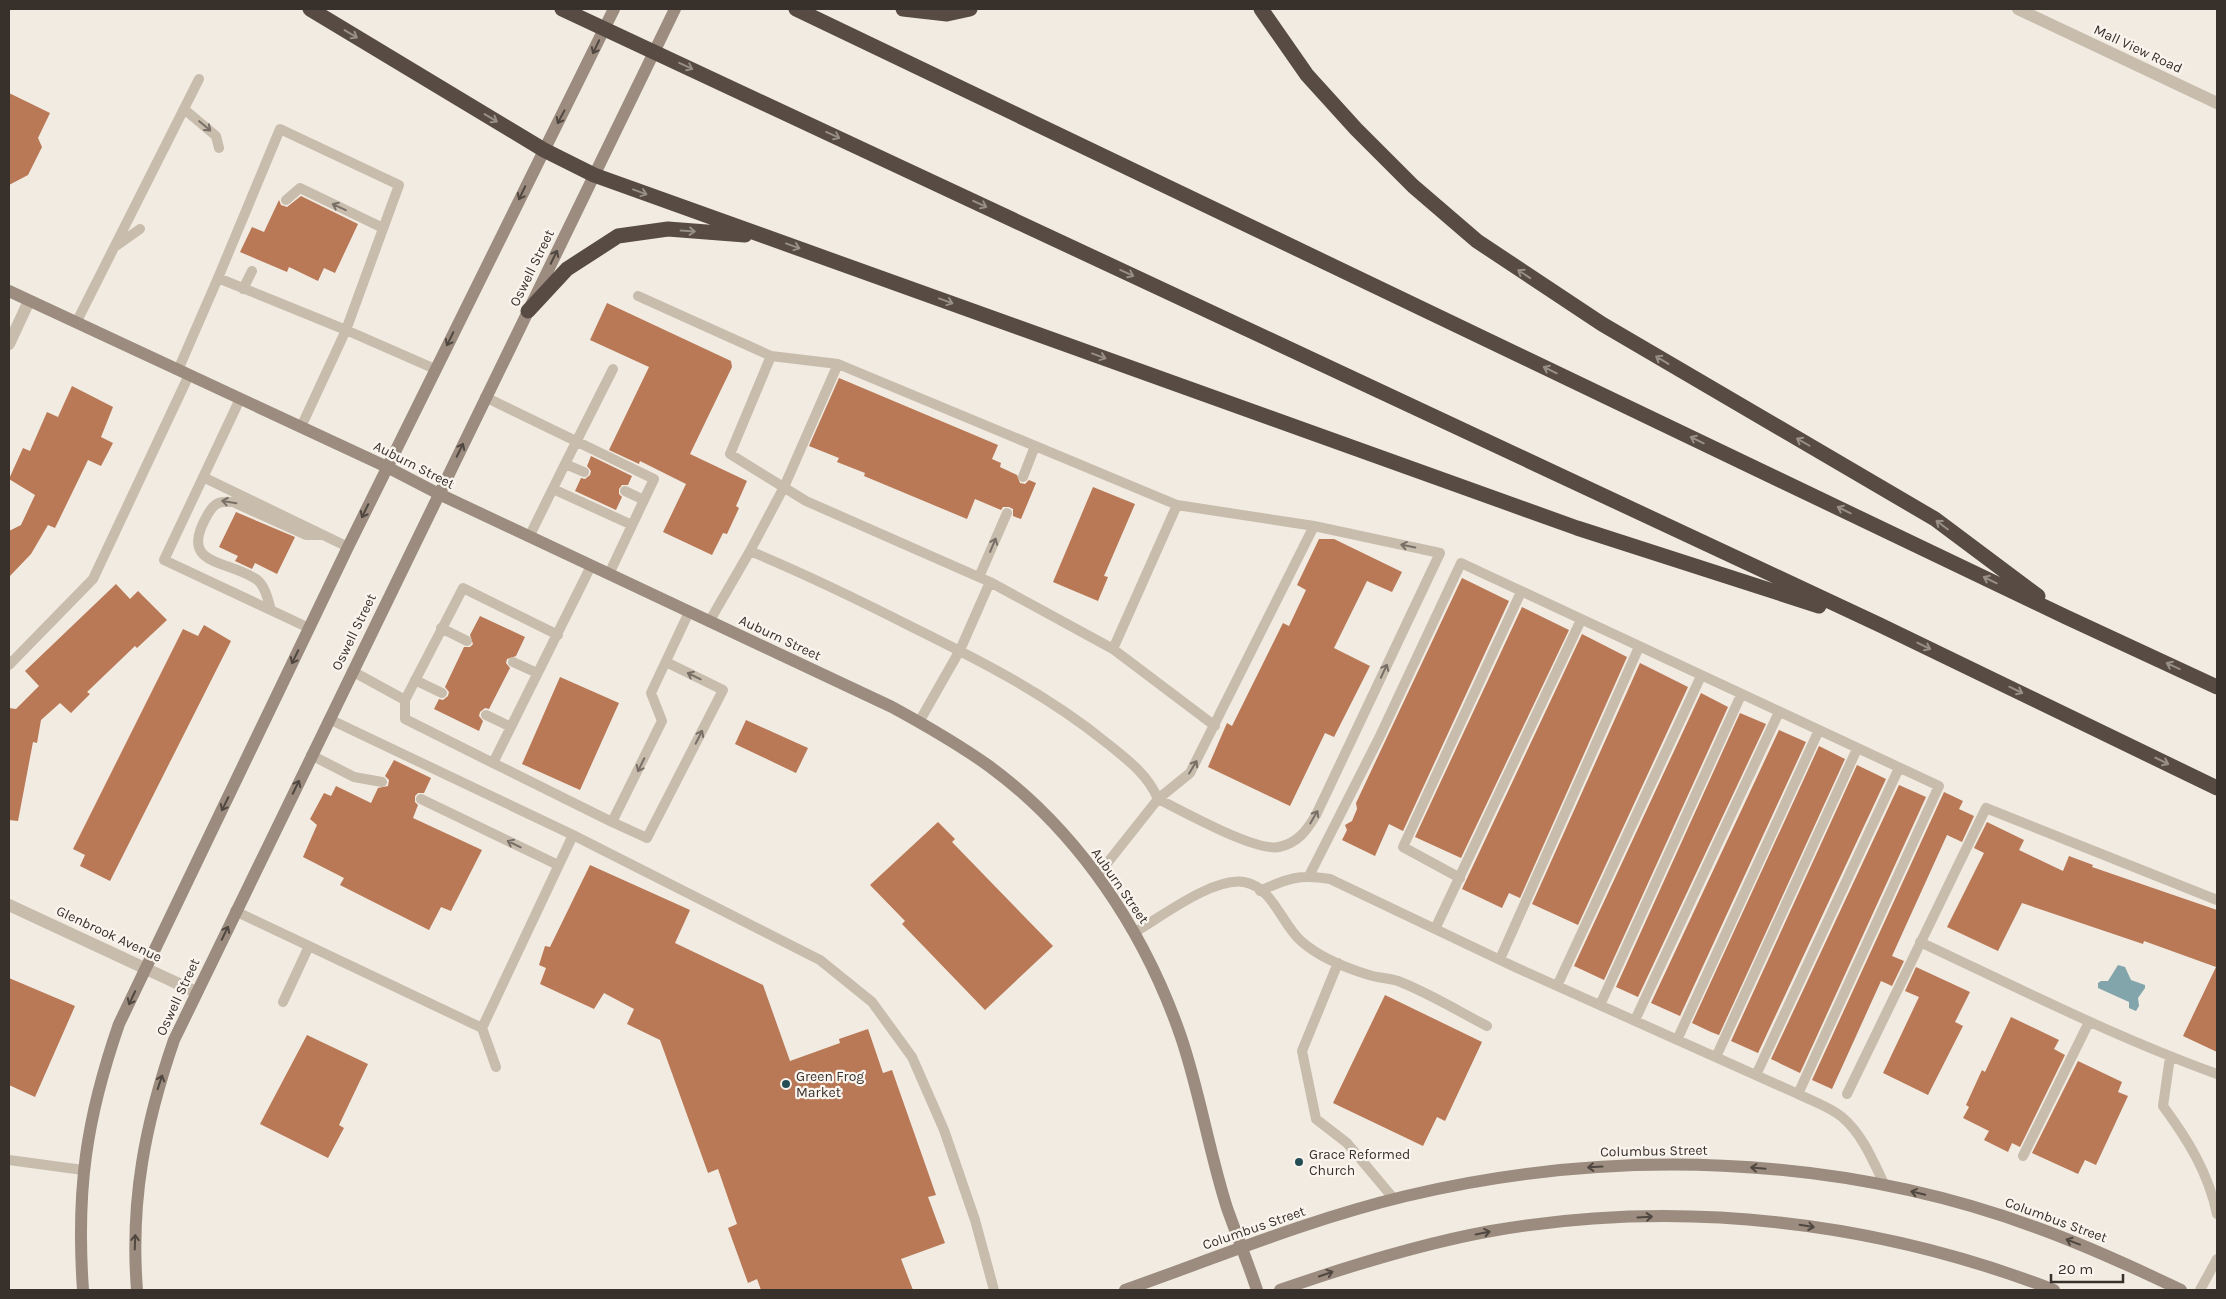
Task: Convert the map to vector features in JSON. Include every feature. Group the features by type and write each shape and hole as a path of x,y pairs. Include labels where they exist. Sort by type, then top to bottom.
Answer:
{"highway":[{"path":"310,9 544,150 594,175 1577,528 1880,625"},
{"path":"562,9 1880,625 2217,788"},
{"path":"796,9 2217,687"},
{"path":"903,9 947,14 970,9"},
{"path":"1261,9 1307,74 1356,129 1413,186 1477,241 1610,328 1935,519 2066,616"},
{"path":"528,311 566,269 618,236 668,229 764,236"}],"main road":[{"path":"83,1290 80,1240 83,1170 89,1125 103,1070 119,1024 387,467 614,9"},
{"name":"Oswell Street","path":"137,1290 134,1256 136,1198 144,1141 161,1076 174,1040 235,911 675,9"},
{"name":"Auburn Street","path":"9,291 387,467 438,494 919,722 990,767 1027,798 1067,839 1097,876 1135,932 1161,984 1181,1037 1227,1209 1257,1290"},
{"name":"Columbus Street","path":"1125,1290 1334,1216 1394,1199 1483,1180 1578,1168 1655,1164 1732,1166 1808,1173 1885,1186 1959,1203 2033,1226 2104,1254 2181,1290"},
{"path":"1280,1290 1350,1266 1420,1246 1492,1231 1583,1220 1656,1216 1729,1218 1802,1225 1874,1237 1946,1254 2016,1275 2054,1290"}],"street":[{"name":"Mall View Road","path":"2018,9 2036,12 2217,103"},
{"path":"9,344 29,301"},
{"name":"Glenbrook Avenue","path":"9,905 146,967 196,992"}],"lane":[{"path":"76,323 199,79"},
{"path":"184,109 216,136 219,148"},
{"path":"9,665 93,579 184,372 218,278 280,129 399,185 346,330 301,427"},
{"path":"286,200 300,188 383,228"},
{"path":"114,247 140,229"},
{"path":"243,288 252,271"},
{"path":"218,278 346,330 435,370"},
{"path":"638,296 771,356 838,364 1177,505 1314,526 1440,553 1316,816 1302,837 1279,847 1252,843 1158,799 1151,782 1081,722 1036,691 960,650 750,551"},
{"path":"771,356 730,454 806,501 990,582 1113,649 1215,726"},
{"path":"709,622 784,487 838,364"},
{"path":"529,537 612,369"},
{"path":"485,397 654,479 609,574"},
{"path":"240,399 164,560 310,628"},
{"path":"1022,477 1035,446"},
{"path":"565,464 584,472"},
{"path":"203,477 348,547"},
{"path":"553,489 632,525"},
{"path":"625,491 644,500"},
{"path":"271,610 267,595 258,580 207,557 198,547 196,538 214,504 221,501 233,502 306,535 323,535"},
{"path":"1113,649 1177,505"},
{"path":"979,577 1007,513"},
{"path":"1097,876 1158,799 1190,773 1314,526"},
{"path":"1309,876 1379,738 1461,563 1939,786 1798,1094"},
{"path":"492,763 591,566"},
{"path":"919,722 960,650 990,582"},
{"path":"558,635 463,588 405,700 404,719 647,838 722,690 666,662"},
{"path":"1460,878 1403,847 1521,592"},
{"path":"612,822 662,721 651,693 689,612"},
{"path":"1435,929 1581,620"},
{"path":"441,628 467,641"},
{"path":"1500,959 1639,647"},
{"path":"512,662 537,674"},
{"path":"352,671 405,700"},
{"path":"1557,986 1701,676"},
{"path":"415,680 442,693"},
{"path":"1600,1004 1741,695"},
{"path":"1635,1020 1779,712"},
{"path":"486,715 511,727"},
{"path":"329,719 573,835 820,960 872,1002 912,1057 944,1130 974,1220 994,1290"},
{"path":"1677,1040 1819,730"},
{"path":"1716,1057 1857,749"},
{"path":"311,755 354,777 382,782"},
{"path":"1756,1075 1898,768"},
{"path":"421,799 558,865"},
{"path":"1847,1094 1986,808 2217,900"},
{"path":"496,1067 482,1028 573,835"},
{"path":"1260,891 1287,878 1309,876 1330,879 1557,986 1798,1094 1841,1116 1854,1129 1867,1148 1885,1186"},
{"path":"1135,932 1208,889 1228,883 1245,882 1260,891 1278,909 1300,941 1338,964 1369,975 1397,981 1487,1026"},
{"path":"235,911 482,1028"},
{"path":"1920,942 2089,1022 2170,1057 2217,1074"},
{"path":"283,1002 309,946"},
{"path":"1338,964 1302,1051 1316,1119 1347,1143 1394,1199"},
{"path":"2023,1156 2089,1022"},
{"path":"2170,1057 2163,1106 2187,1139 2211,1187 2217,1214"},
{"path":"9,1160 83,1170"},
{"path":"2200,1290 2217,1259"}],"water":[{"path":"2118,965 2125,967 2131,980 2145,985 2138,998 2139,1006 2136,1011 2129,1008 2129,1002 2098,988 2098,983 2108,981"}],"building":[{"path":"9,93 50,113 38,138 42,147 28,175 9,185"},
{"path":"301,196 358,224 335,273 324,268 318,281 289,267 287,272 240,252 252,227 264,232 279,200 281,205 287,207"},
{"path":"607,303 731,361 732,367 690,454 747,481 736,506 739,508 727,534 723,533 712,555 663,532 686,484 640,461 639,464 609,450 649,367 590,340"},
{"path":"839,378 998,445 992,459 1001,463 1000,467 1017,475 1020,483 1025,484 1029,480 1036,483 1021,519 1013,516 1013,509 1009,507 1003,507 1001,510 975,499 967,519 864,476 865,473 837,462 839,458 809,446"},
{"path":"72,386 113,407 101,437 113,443 101,466 88,460 55,528 48,525 31,554 9,577 9,531 21,525 35,495 9,479 23,448 30,451 47,412 58,417"},
{"path":"591,456 632,476 628,485 622,485 619,489 619,494 622,497 616,510 575,491 581,478 585,479 590,475 591,471 587,466"},
{"path":"1093,487 1135,504 1104,576 1108,577 1098,601 1053,582"},
{"path":"236,512 295,537 277,574 255,563 252,569 235,561 238,556 219,547"},
{"path":"1319,539 1334,539 1402,572 1392,592 1367,581 1334,648 1370,666 1334,737 1325,733 1290,806 1208,767 1227,723 1232,726 1283,623 1289,626 1306,590 1297,585"},
{"path":"1462,578 1509,601 1403,831 1389,824 1375,856 1342,840 1347,830 1345,825 1352,821 1357,809 1356,803"},
{"path":"116,584 130,599 138,591 167,620 137,648 135,646 87,692 90,694 71,713 60,703 41,720 37,743 33,742 18,821 9,820 9,708 16,709 39,686 25,671"},
{"path":"1522,607 1569,630 1461,858 1415,837"},
{"path":"480,616 525,637 516,656 507,659 506,663 510,668 489,709 485,708 480,712 479,716 483,721 479,731 434,709 439,699 443,700 448,696 449,692 445,687 464,647 470,647 473,644 470,635"},
{"path":"204,625 231,641 110,881 80,866 85,855 73,849 183,629 198,636"},
{"path":"1582,634 1627,657 1520,898 1509,893 1502,908 1462,889"},
{"path":"1640,663 1688,687 1578,925 1532,904"},
{"path":"560,677 619,703 580,790 522,764"},
{"path":"1701,693 1728,707 1604,980 1574,966"},
{"path":"1740,713 1766,724 1638,997 1616,987"},
{"path":"746,720 808,748 796,773 735,744"},
{"path":"1779,730 1806,742 1680,1016 1651,1003"},
{"path":"1819,746 1845,759 1719,1035 1692,1023"},
{"path":"394,760 431,778 424,793 418,793 415,796 415,802 418,805 413,818 482,850 451,911 441,907 429,930 340,885 344,878 303,857 317,825 310,819 324,793 331,796 336,786 371,803 378,788 388,786 389,780 385,776"},
{"path":"1857,765 1886,779 1758,1053 1731,1041"},
{"path":"1899,785 1926,797 1800,1073 1771,1059"},
{"path":"1944,792 1963,801 1959,809 1974,816 1962,842 1947,835 1892,956 1904,961 1892,986 1881,981 1832,1089 1812,1080"},
{"path":"938,822 955,839 952,842 1053,946 985,1010 902,924 905,921 870,885"},
{"path":"1987,822 2024,840 2019,850 2063,871 2069,856 2093,865 2092,867 2217,910 2217,1052 2183,1036 2216,967 2144,941 2143,944 2022,903 1998,951 1947,927 1984,853 1974,848"},
{"name":"Green Frog Market","path":"590,865 690,910 675,943 763,985 790,1061 840,1043 839,1039 868,1029 883,1073 892,1070 936,1195 928,1197 945,1243 901,1259 913,1290 761,1290 757,1279 748,1283 728,1228 737,1224 718,1169 708,1173 660,1040 627,1024 634,1009 604,993 594,1009 540,984 546,968 539,965 545,946 550,947"},
{"path":"1916,967 1970,992 1955,1022 1963,1026 1928,1095 1883,1073 1919,997 1905,991"},
{"path":"9,978 75,1006 35,1097 9,1085"},
{"path":"1385,995 1482,1042 1445,1121 1437,1117 1423,1146 1333,1103"},
{"path":"2011,1017 2059,1040 2054,1049 2065,1055 2020,1147 2012,1143 2008,1152 1984,1140 1989,1131 1963,1118 1969,1107 1966,1105 1982,1070 1985,1072"},
{"path":"307,1035 368,1064 339,1125 344,1128 328,1158 260,1124"},
{"path":"2078,1061 2122,1082 2118,1092 2128,1096 2096,1165 2085,1160 2078,1174 2032,1153"}],"place":[{"name":"Green Frog Market","path":"786,1084"},
{"name":"Grace Reformed Church","path":"1299,1162"}]}
